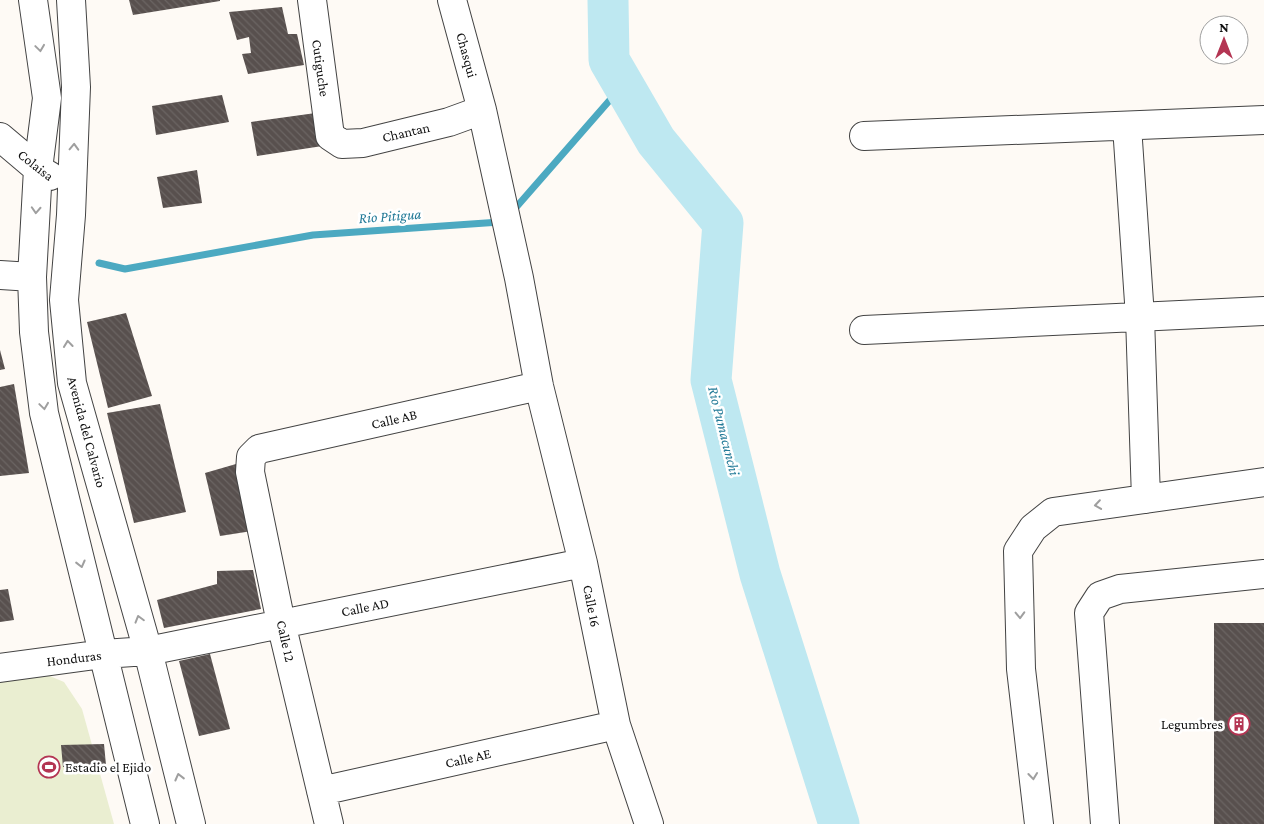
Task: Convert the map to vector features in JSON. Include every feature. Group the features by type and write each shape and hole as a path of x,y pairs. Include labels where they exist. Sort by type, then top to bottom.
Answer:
{"street":[{"path":"33,0 47,98 38,169 32,277 34,332 44,413 146,824"},
{"name":"Avenida del Calvario","path":"71,0 76,87 72,192 64,300 72,383 148,651 191,824"},
{"name":"Cutiguche","path":"312,0 330,136"},
{"name":"Chasqui","path":"452,0 482,110 519,278"},
{"name":"Chantan","path":"330,136 342,144 363,143 449,122 482,110"},
{"path":"864,136 1264,120"},
{"path":"1127,126 1140,317 1146,498"},
{"name":"Colaisa","path":"0,137 38,169 72,192"},
{"path":"0,275 32,277"},
{"name":"Calle 16","path":"519,278 539,386 583,562 616,725 649,824"},
{"path":"864,330 1264,311"},
{"name":"Calle AB","path":"251,457 259,449 539,386"},
{"name":"Calle 12","path":"251,457 250,472 281,624 329,824"},
{"path":"1039,824 1022,669 1018,551 1033,528 1053,512 1264,482"},
{"name":"Calle AD","path":"148,651 583,562"},
{"path":"1105,824 1088,613 1100,596 1120,589 1264,574"},
{"name":"Honduras","path":"0,668 103,654 148,651"},
{"name":"Calle AE","path":"321,791 616,725"}],"green space":[{"name":"Estadio el Ejido","path":"38,671 64,682 82,709 114,824 0,824 0,675"}],"building":[{"path":"129,0 220,0 220,1 133,15"},
{"path":"282,7 288,34 297,34 304,65 248,74 242,54 251,53 249,37 237,40 229,12"},
{"path":"222,95 229,122 156,135 152,106"},
{"path":"323,112 329,145 257,156 251,122"},
{"path":"197,170 202,203 163,208 157,177"},
{"path":"126,313 152,396 108,408 87,322"},
{"path":"0,350 5,369 0,370"},
{"path":"14,384 29,473 0,476 0,387"},
{"path":"160,404 186,512 134,523 107,413"},
{"path":"236,464 252,531 220,536 205,473"},
{"path":"253,570 261,609 164,628 157,600 217,584 217,571"},
{"path":"8,589 14,620 0,622 0,590"},
{"name":"Legumbres","path":"1214,623 1264,623 1264,824 1214,824"},
{"path":"210,654 230,729 199,736 179,661"},
{"path":"104,744 106,765 63,767 61,745"}],"waterway":[{"name":"Rio Pumacunchi","path":"608,0 609,60 656,141 723,223 711,380 760,574 839,824"},
{"name":"Rio Pitigua","path":"512,212 623,85"},
{"name":"Rio Pitigua","path":"99,263 125,269 313,235 500,222"}],"place":[{"name":"Legumbres","path":"1239,724"},
{"name":"Estadio el Ejido","path":"49,767"}]}
